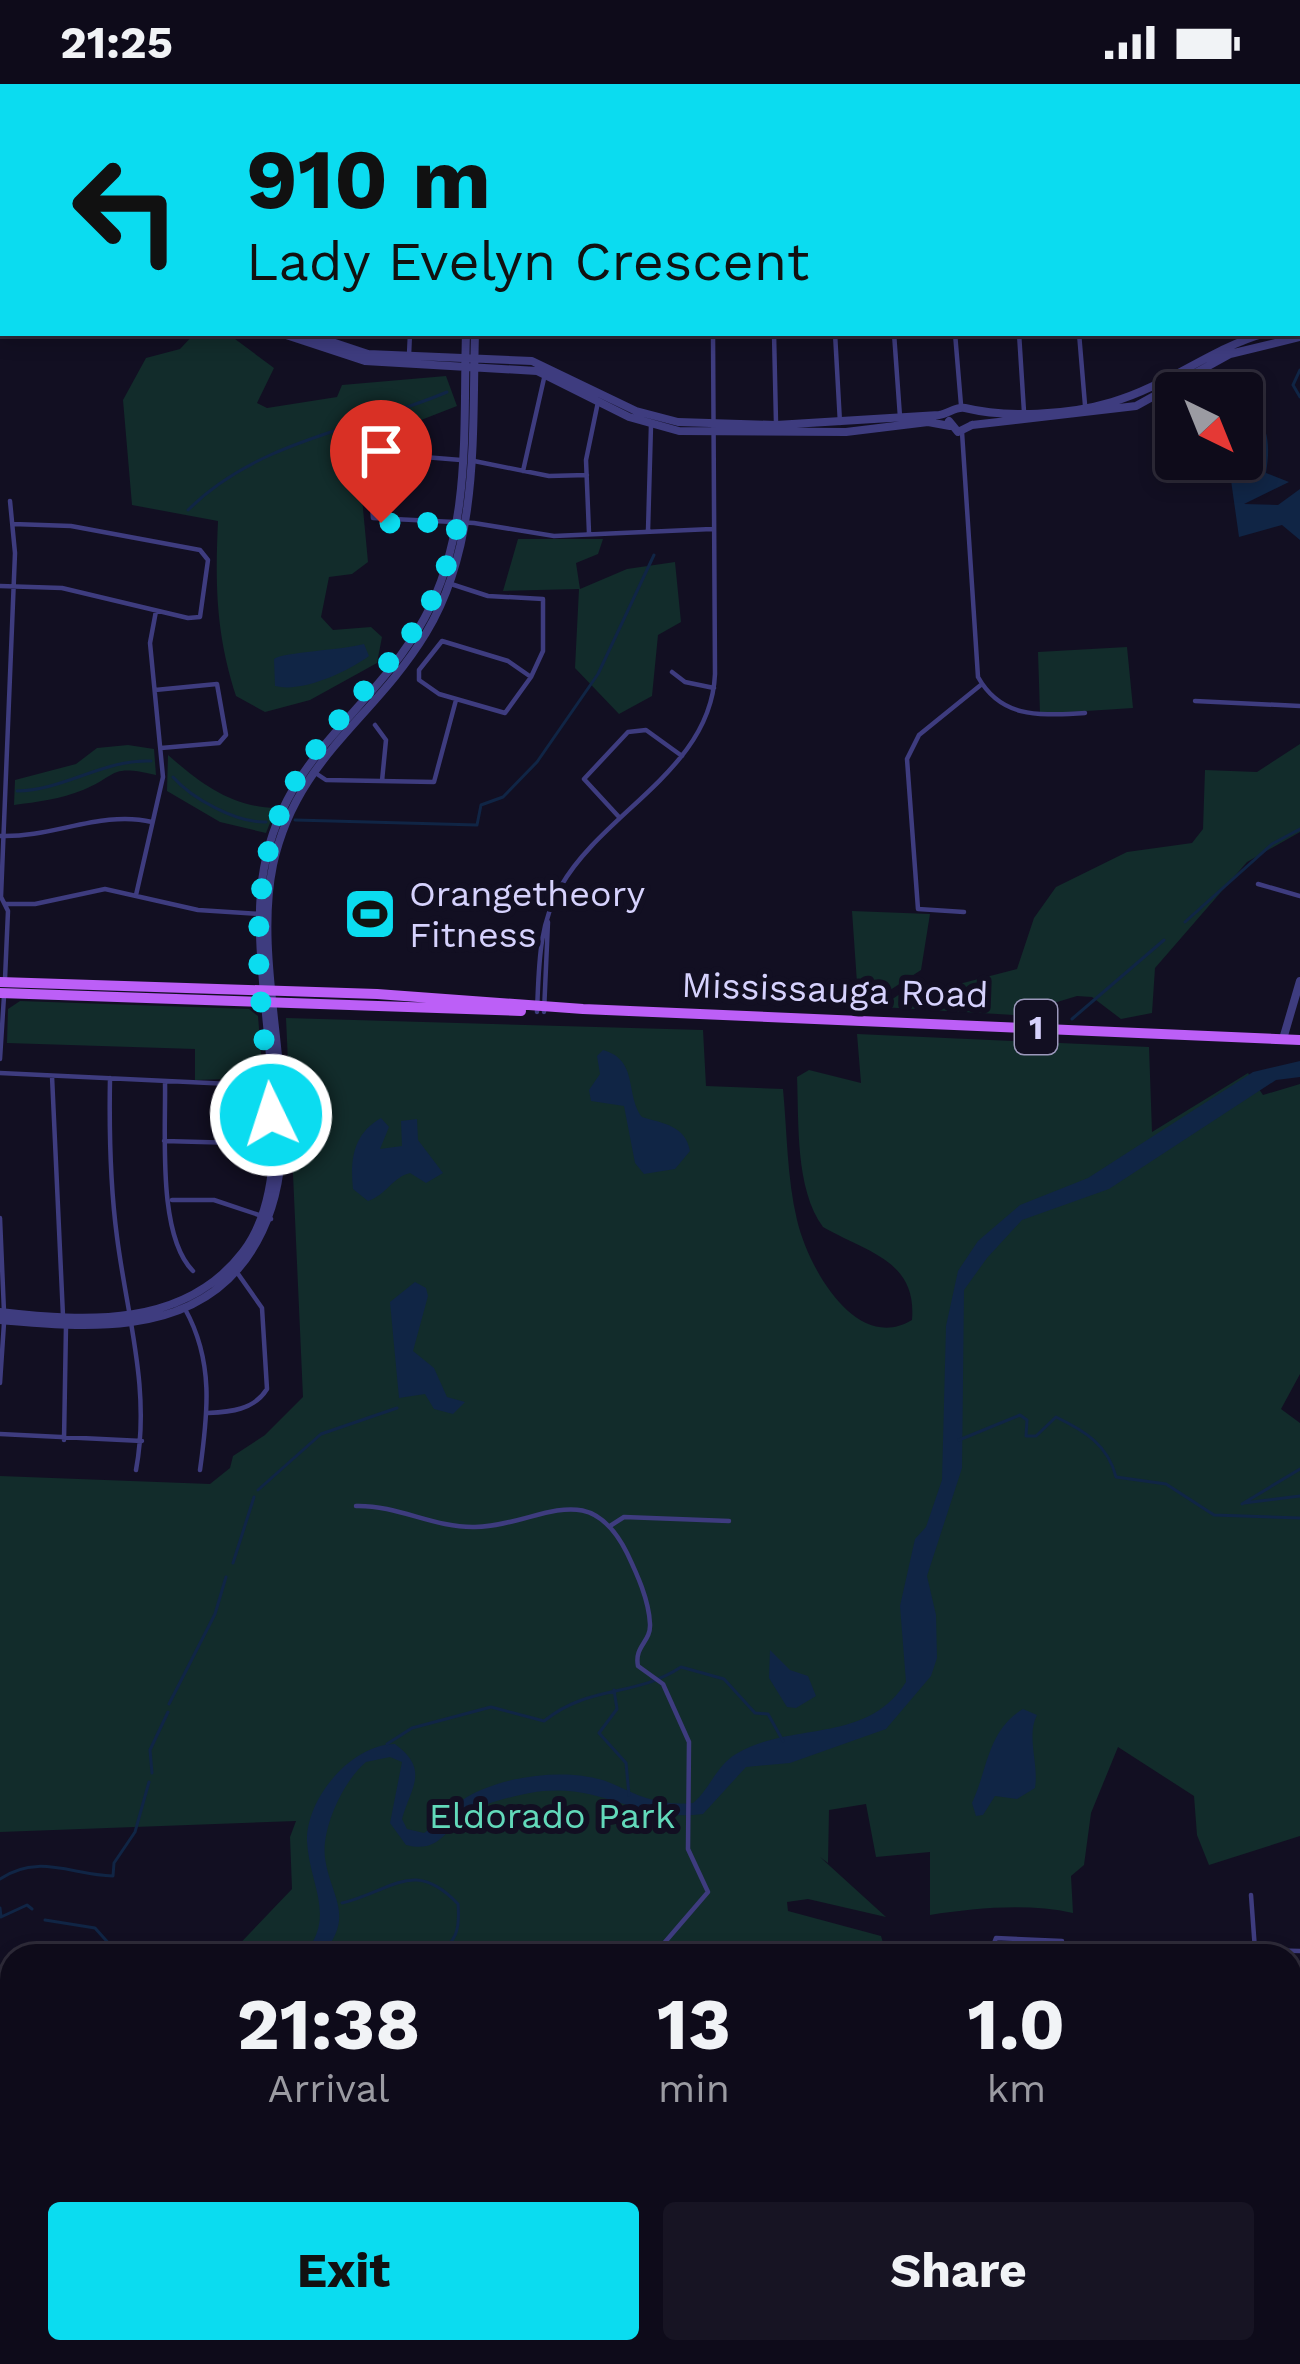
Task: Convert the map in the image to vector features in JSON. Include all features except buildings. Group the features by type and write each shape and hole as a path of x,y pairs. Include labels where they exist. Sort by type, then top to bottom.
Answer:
{"main road":[{"name":"Mississauga Road","path":"2,987 1300,1040"}],"street":[{"path":"293,336 347,348 469,362 548,365 651,425 840,427 928,422 962,433"},
{"path":"313,336 347,348 545,374 651,416 712,428 840,427 965,410 989,416 1083,411"},
{"path":"409,355 410,336"},
{"path":"262,914 284,828 312,771 415,650 446,582 462,522 466,336"},
{"path":"469,362 474,336"},
{"path":"541,1008 541,937 568,874 682,756 704,724 715,688 713,336"},
{"path":"774,336 776,425"},
{"path":"835,336 840,427"},
{"path":"894,336 900,418"},
{"path":"955,336 965,410 972,425"},
{"path":"1018,336 1024,412"},
{"path":"1079,336 1083,411"},
{"path":"962,433 972,425 1083,411 1133,395 1257,336"},
{"path":"1228,346 1282,336"},
{"path":"523,471 545,374"},
{"path":"589,533 586,475 599,397"},
{"path":"950,414 950,426"},
{"path":"649,531 651,425"},
{"path":"962,433 974,655 982,684 1018,713 1085,713"},
{"path":"586,475 422,458 369,474 371,516 377,523 462,522 535,535 712,529"},
{"path":"1,905 14,586 10,501"},
{"path":"0,586 62,588 200,617 205,554 70,526 13,524"},
{"path":"446,582 488,596 545,600 543,651 531,676 502,715 456,700 417,677 442,641 508,661 531,676"},
{"path":"2,1316 132,1318 185,1309 236,1271 267,1217 282,1173 262,914 269,845 297,778 408,644 446,582"},
{"path":"136,895 163,777 150,643 156,611"},
{"path":"0,649 11,650"},
{"path":"672,672 686,682 715,688"},
{"path":"155,689 217,684 226,735 219,742 161,748"},
{"path":"964,912 918,909 906,770 919,734 982,684"},
{"path":"312,771 326,780 437,779 456,700"},
{"path":"1196,701 1300,706"},
{"path":"0,708 10,708"},
{"path":"375,725 386,740 382,781"},
{"path":"621,819 585,784 628,732 640,729 662,738 682,756"},
{"path":"2,836 40,836 119,816 152,822"},
{"path":"1258,884 1300,896"},
{"path":"1,905 39,904 100,890 198,910 262,914"},
{"path":"0,1059 8,911 1,905"},
{"path":"1283,1039 1300,980"},
{"path":"0,1073 273,1086"},
{"path":"52,1076 65,1320 64,1440"},
{"path":"110,1078 111,1172 143,1393 136,1470"},
{"path":"165,1082 170,1200 178,1250 193,1271"},
{"path":"132,1318 175,1306 207,1288 240,1256 267,1217 274,1178 273,1086"},
{"path":"164,1141 274,1144"},
{"path":"170,1200 214,1200 267,1217"},
{"path":"0,1218 0,1383"},
{"path":"208,1413 238,1410 260,1400 267,1389 262,1309 236,1271"},
{"path":"185,1309 203,1347 208,1413 200,1470"},
{"path":"0,1434 142,1441"},
{"path":"356,1507 480,1527 578,1506 600,1514 610,1526 646,1603 650,1626 636,1650 638,1666 663,1684 689,1742 688,1853 708,1892 663,1944"},
{"path":"610,1526 624,1517 729,1521"},
{"path":"1251,1895 1255,1944"},
{"path":"994,1944 996,1939 1063,1941"}],"green space":[{"path":"192,336 235,339 274,368 257,403 267,408 337,397 342,385 446,376 457,406 357,445 368,562 352,574 329,577 321,617 333,630 371,627 382,637 377,663 310,700 265,712 236,696 218,610 218,521 132,505 123,400 146,358 180,349"},
{"path":"518,539 603,539 598,554 576,563 580,589 627,569 675,562 681,622 658,635 652,696 619,714 575,668 579,589 503,591"},
{"path":"1127,647 1133,708 1040,714 1038,652"},
{"path":"1300,744 1300,832 1247,862 1155,968 1152,1013 1121,1019 1092,997 1077,996 1014,1015 881,1007 910,987 936,990 1017,969 1034,918 1056,887 1127,852 1192,843 1203,829 1205,770 1257,772"},
{"path":"97,748 154,749 156,775 122,771 75,793 14,805 15,780 76,764"},
{"path":"168,755 217,792 276,808 266,833 220,822 167,791"},
{"path":"852,911 930,914 921,970 887,992 857,983"},
{"path":"20,1001 249,1009 258,1016 263,1078 195,1080 195,1049 7,1043 8,1009"},
{"name":"Eldorado Park","path":"286,1018 703,1030 706,1086 783,1089 794,1204 812,1260 823,1281 854,1316 891,1327 912,1320 907,1284 886,1261 823,1227 807,1194 800,1155 797,1077 809,1070 861,1083 857,1034 1149,1047 1152,1132 1248,1073 1263,1095 1300,1084 1300,1374 1281,1409 1300,1423 1300,1836 1209,1865 1197,1835 1194,1796 1118,1747 1091,1813 1084,1865 1071,1876 1073,1913 1002,1908 930,1915 930,1852 876,1857 866,1804 829,1810 828,1863 820,1857 886,1917 808,1899 787,1902 788,1911 881,1936 883,1944 239,1944 292,1889 290,1837 296,1821 0,1832 0,1476 210,1484 230,1468 233,1456 265,1435 303,1397"}],"water":[{"path":"1263,426 1268,441 1266,473 1289,482 1244,504 1278,505 1300,489 1300,540 1282,525 1239,537 1231,480 1263,480"},
{"path":"364,644 369,656 337,674 298,687 275,686 274,659"},
{"path":"603,1050 627,1070 642,1117 672,1127 687,1142 690,1151 675,1169 644,1174 635,1163 624,1106 591,1101 589,1090 600,1074 597,1056"},
{"path":"1300,1061 1300,1077 1276,1080 1109,1189 1022,1220 964,1290 962,1468 927,1576 936,1615 937,1658 931,1676 886,1729 790,1763 746,1767 703,1814 657,1813 577,1792 530,1793 475,1809 437,1841 419,1847 406,1845 390,1823 402,1762 390,1757 366,1762 342,1792 327,1833 325,1858 338,1907 337,1929 330,1944 311,1944 320,1915 307,1841 314,1808 334,1776 379,1746 395,1744 412,1762 415,1779 402,1819 407,1829 424,1833 467,1797 519,1778 579,1775 651,1799 693,1803 736,1754 757,1744 849,1724 890,1702 906,1682 900,1606 915,1539 926,1527 942,1480 946,1326 958,1271 978,1241 1020,1205 1088,1178 1253,1072"},
{"path":"381,1118 389,1127 380,1149 402,1146 401,1121 417,1119 418,1140 443,1173 426,1183 410,1173 404,1175 368,1201 353,1189 353,1158 364,1132"},
{"path":"415,1282 426,1288 428,1296 413,1351 434,1368 447,1397 465,1402 453,1414 434,1409 425,1394 399,1398 390,1302"},
{"path":"770,1650 790,1670 808,1676 816,1696 796,1708 787,1707 769,1678"},
{"path":"1023,1709 1037,1715 1035,1788 1017,1799 995,1796 983,1815 976,1816 972,1803 995,1739"}],"waterway":[{"path":"1300,370 1293,385 1300,397"},
{"path":"188,510 216,486 278,452 447,392"},
{"path":"295,820 477,825 481,805 503,797 537,762 598,674 654,555"},
{"path":"17,791 151,761"},
{"path":"173,777 216,808 266,822"},
{"path":"1185,922 1272,844 1300,829"},
{"path":"1072,1019 1164,940"},
{"path":"258,1490 321,1434 397,1408"},
{"path":"959,1440 1020,1415 1027,1420 1026,1436 1036,1436 1056,1417 1094,1440 1116,1477 1166,1484 1214,1515 1300,1518"},
{"path":"1242,1504 1300,1469"},
{"path":"1244,1503 1300,1496"},
{"path":"233,1563 254,1497"},
{"path":"169,1704 215,1614 226,1577"},
{"path":"387,1744 412,1728 491,1707 544,1721 578,1701 646,1683 681,1667 724,1679 755,1713 768,1714 783,1741"},
{"path":"614,1690 617,1709 599,1733 626,1763 629,1795"},
{"path":"152,1773 150,1750 168,1712"},
{"path":"0,1879 42,1866 113,1876 114,1863 135,1832 149,1782"},
{"path":"342,1903 403,1881 429,1883 458,1904 457,1928 449,1944"},
{"path":"0,1908 1,1917 27,1905 32,1909"},
{"path":"45,1920 95,1928 109,1944"}],"place":[{"name":"Orangetheory Fitness","path":"370,914"}],"route":[{"path":"271,1115 256,928 272,834 304,766 422,623 447,566 458,522 381,523"}]}
